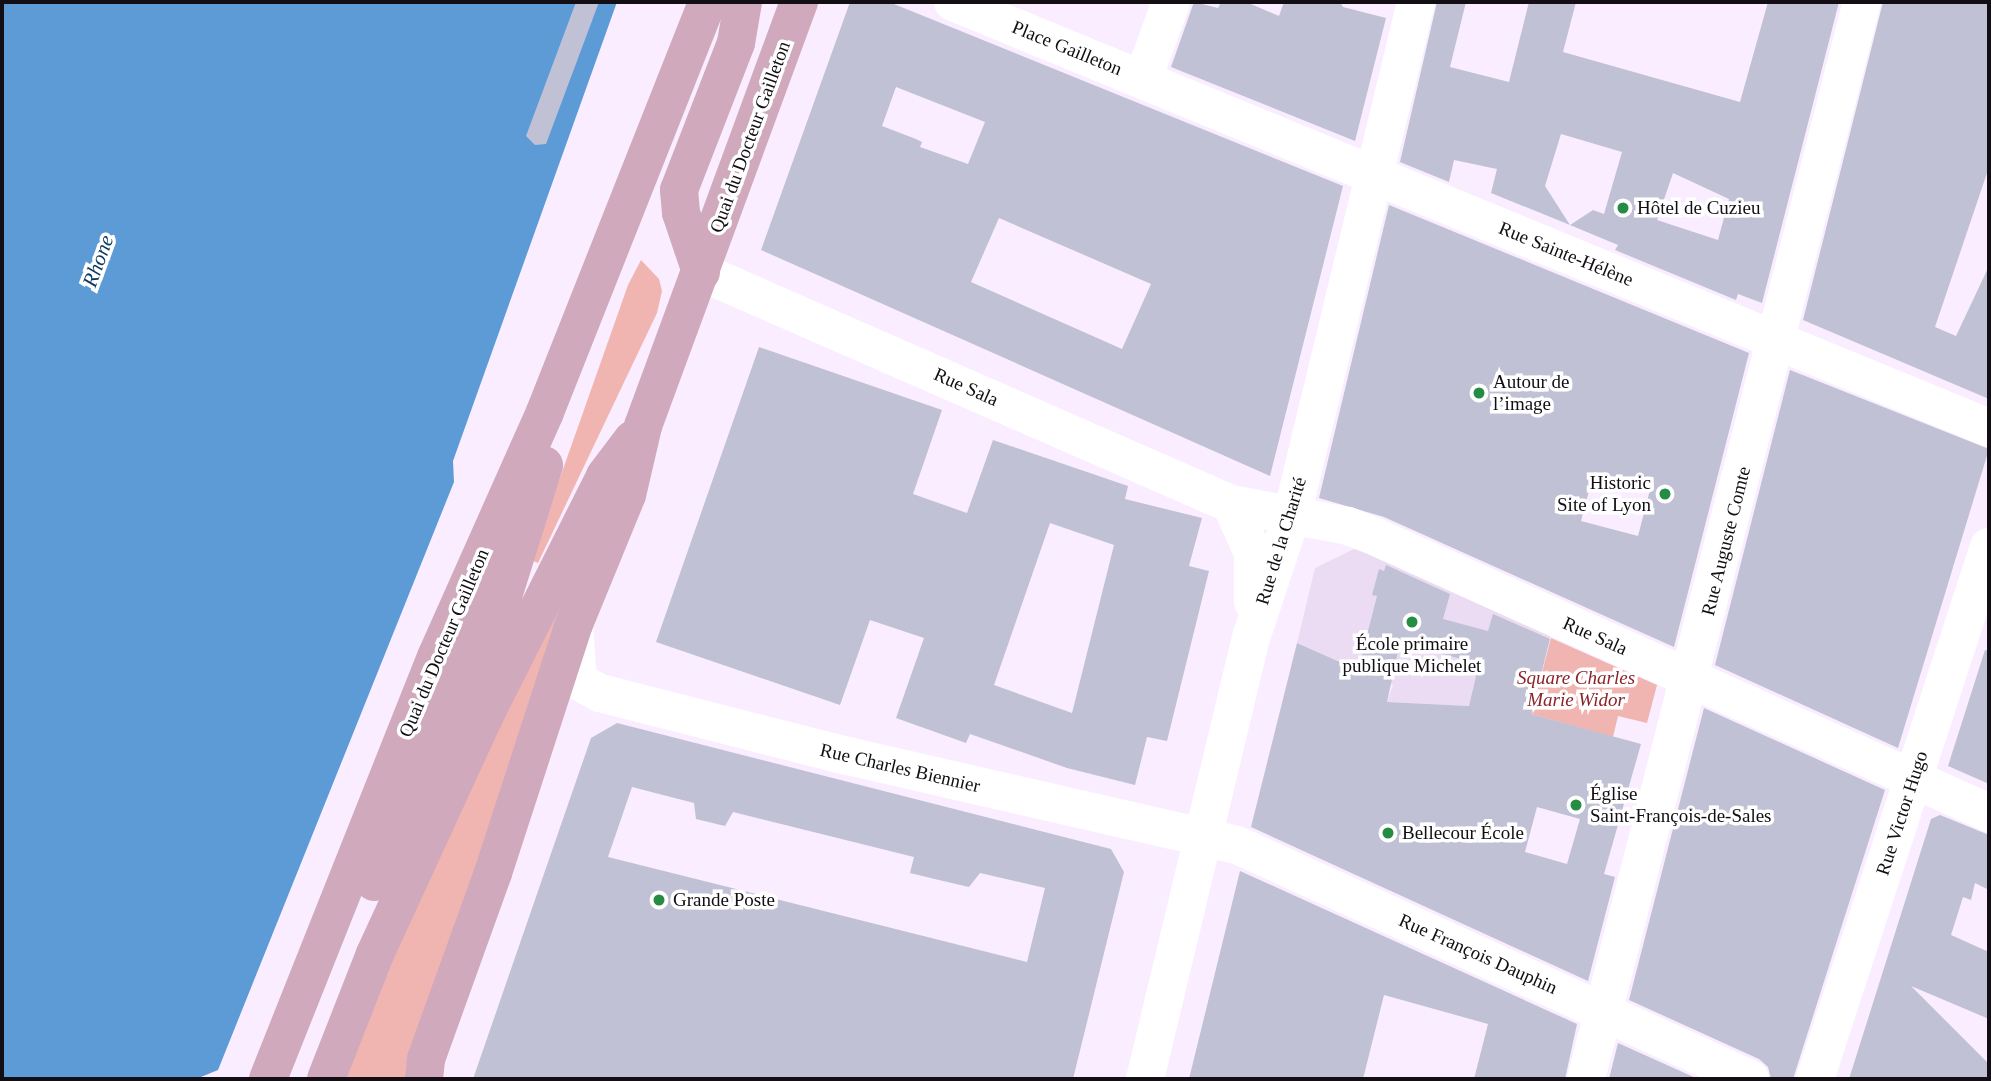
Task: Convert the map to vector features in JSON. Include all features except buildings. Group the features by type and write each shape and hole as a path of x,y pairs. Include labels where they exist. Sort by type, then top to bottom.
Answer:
{"main road":[{"name":"Quai du Docteur Gailleton","path":"268,1079 436,657 545,412 706,2"},
{"name":"Quai du Docteur Gailleton","path":"701,272 681,213 679,190 736,43 743,2"},
{"name":"Quai du Docteur Gailleton","path":"424,1079 426,1059 493,873 520,782 574,624 627,495 643,426 799,2"},
{"name":"Quai du Docteur Gailleton","path":"295,1079 345,946 504,593 625,210"},
{"name":"Quai du Docteur Gailleton","path":"326,1079 375,954 484,719 604,476 643,426"}],"street":[{"name":"Place Gailleton","path":"953,2 1143,79 1171,2"},
{"name":"Rue de la Charité","path":"1145,1079 1252,635 1292,515 1416,2"},
{"name":"Rue Auguste Comte","path":"1586,1079 1778,339 1862,2"},
{"name":"Rue Sainte-Hélène","path":"1143,79 1372,177 1778,339 1989,428"},
{"name":"Rue Sala","path":"701,272 1231,504 1358,529 1989,813"},
{"path":"1231,504 1253,553 1252,635"},
{"name":"Rue Victor Hugo","path":"1815,1079 1989,547"},
{"path":"574,624 578,681 600,693"},
{"name":"Rue Charles Biennier","path":"520,782 549,760 572,695 600,693 1202,838"},
{"name":"Rue François Dauphin","path":"1202,838 1237,845 1750,1079"}],"shaded area":[{"name":"École primaire publique Michelet","path":"1356,548 1551,635 1538,684 1471,700 1469,706 1387,702 1393,685 1297,643 1315,568"}],"green space":[{"path":"641,260 659,279 662,291 657,313 538,563 531,560 628,285"},
{"path":"571,575 414,1079 346,1079 408,915"},
{"name":"Square Charles Marie Widor","path":"1551,638 1657,685 1647,723 1618,716 1613,737 1531,714"}],"water":[{"name":"Rhone","path":"2,2 617,2 453,461 454,482 218,1070 196,1079 2,1079"}],"place":[{"name":"Hôtel de Cuzieu","path":"1623,208"},
{"name":"Autour de l’image","path":"1479,393"},
{"name":"Historic Site of Lyon","path":"1665,494"},
{"name":"École primaire publique Michelet","path":"1412,622"},
{"name":"Église Saint-François-de-Sales","path":"1576,805"},
{"name":"Bellecour École","path":"1388,833"},
{"name":"Grande Poste","path":"659,900"}]}
